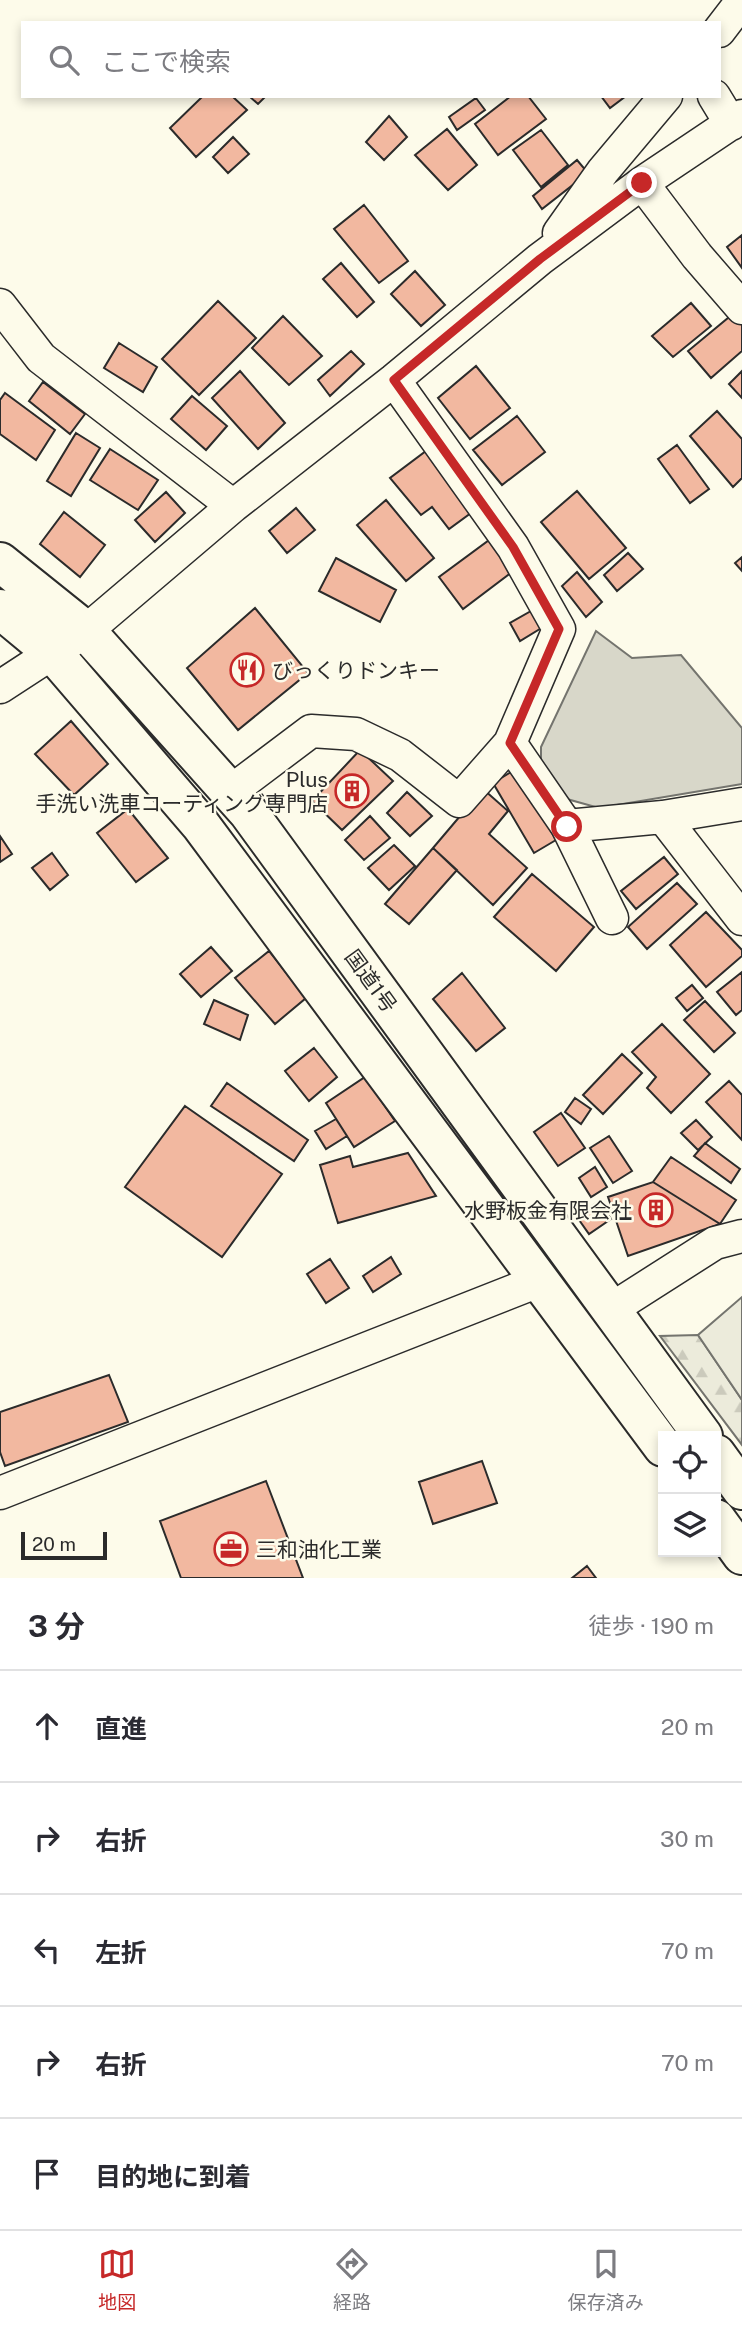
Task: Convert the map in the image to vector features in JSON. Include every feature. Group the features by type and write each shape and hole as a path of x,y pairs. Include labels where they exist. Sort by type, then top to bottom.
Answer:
{"highway":[{"name":"国道1号","path":"0,562 86,631 248,812 699,1431"},
{"name":"国道1号","path":"0,609 53,653 200,824 541,1279 658,1440"},
{"path":"721,1461 742,1490"},
{"path":"721,1526 742,1555"}],"street":[{"path":"721,28 742,1"},
{"path":"540,259 603,171 664,98"},
{"path":"0,687 86,631 233,506 394,380 540,259 642,183 737,120 716,98"},
{"path":"642,183 696,256 742,308"},
{"path":"0,305 41,358 233,506"},
{"path":"230,793 311,731 356,734 400,755 459,801 510,743 559,629 513,547 394,380"},
{"path":"510,743 567,827 612,918"},
{"path":"567,827 663,817 742,804"},
{"path":"663,817 742,919"},
{"path":"610,1310 715,1243 742,1236"},
{"path":"0,1493 541,1279"}],"green space":[{"path":"742,1297 742,1400 698,1335"},
{"path":"698,1335 742,1400 742,1445 660,1336"}],"shaded area":[{"path":"596,631 632,658 681,655 742,728 742,784 599,808 567,799 541,767 541,747"}],"building":[{"path":"201,98 234,98 247,110 196,157 170,128"},
{"path":"251,98 264,98 258,104"},
{"path":"476,98 485,110 457,130 449,117"},
{"path":"508,98 530,98 546,119 498,155 475,124"},
{"path":"602,98 623,98 610,108"},
{"path":"389,116 407,137 384,160 366,142"},
{"path":"447,129 477,165 448,190 415,155"},
{"path":"541,130 568,165 541,187 513,150"},
{"path":"233,137 249,154 228,173 213,157"},
{"path":"577,160 588,173 542,209 533,196"},
{"path":"364,205 408,261 379,283 334,229"},
{"path":"742,235 742,268 727,247"},
{"path":"341,263 374,302 357,317 323,279"},
{"path":"415,271 445,305 421,326 391,294"},
{"path":"218,301 256,338 199,395 162,359"},
{"path":"691,303 711,326 673,357 652,336"},
{"path":"734,313 742,323 742,351 711,378 688,351"},
{"path":"283,316 322,356 289,385 252,348"},
{"path":"119,343 157,367 143,392 104,368"},
{"path":"351,351 364,364 330,396 318,380"},
{"path":"476,366 510,408 470,439 438,398"},
{"path":"240,371 285,423 258,449 212,398"},
{"path":"742,371 742,398 729,384"},
{"path":"43,382 85,414 70,434 29,401"},
{"path":"5,393 55,430 36,460 0,434 0,400"},
{"path":"192,396 227,426 206,450 171,419"},
{"path":"717,411 742,439 742,478 733,487 690,436"},
{"path":"517,416 545,452 502,485 473,450"},
{"path":"76,433 100,448 71,496 47,481"},
{"path":"677,445 709,489 690,503 658,459"},
{"path":"430,448 475,510 449,529 432,507 421,515 390,478"},
{"path":"110,449 158,480 138,510 90,480"},
{"path":"577,491 626,548 589,579 541,522"},
{"path":"166,492 185,513 155,542 135,520"},
{"path":"386,500 434,558 406,581 357,525"},
{"path":"296,508 315,530 287,553 269,531"},
{"path":"64,512 105,545 80,577 40,544"},
{"path":"496,535 520,566 463,609 439,577"},
{"path":"628,553 643,569 617,591 604,575"},
{"path":"742,557 742,571 735,563"},
{"path":"336,558 396,590 380,622 319,591"},
{"path":"577,572 602,602 586,617 562,586"},
{"path":"538,607 548,624 520,641 510,623"},
{"name":"びっくりドンキー","path":"255,608 308,673 238,730 187,668"},
{"path":"71,721 108,764 74,795 35,754"},
{"name":"Plus 手洗い洗車コーティング専門店","path":"360,750 393,781 342,830 312,801"},
{"path":"516,769 556,840 534,853 493,783"},
{"path":"483,789 508,811 489,834 527,868 493,905 433,848"},
{"path":"407,792 432,816 410,836 387,813"},
{"path":"128,809 168,858 136,882 97,833"},
{"path":"370,816 390,838 364,860 345,840"},
{"path":"0,836 12,854 0,862"},
{"path":"394,845 415,866 389,890 368,868"},
{"path":"433,848 457,870 409,924 385,904"},
{"path":"52,853 68,875 50,890 32,868"},
{"path":"664,857 678,874 636,909 621,891"},
{"path":"532,874 594,927 556,971 494,917"},
{"path":"677,883 697,904 647,949 628,927"},
{"path":"706,912 742,950 742,956 706,987 670,945"},
{"path":"211,947 232,971 201,997 180,974"},
{"path":"269,951 306,998 275,1024 235,978"},
{"path":"742,972 742,1010 736,1015 717,992"},
{"path":"462,973 505,1028 476,1051 433,999"},
{"path":"692,985 703,998 687,1011 676,998"},
{"path":"214,1000 248,1015 240,1040 204,1024"},
{"path":"705,1001 735,1033 714,1052 684,1020"},
{"path":"662,1024 710,1074 671,1113 647,1088 656,1077 632,1052"},
{"path":"314,1048 337,1077 309,1101 285,1071"},
{"path":"622,1054 642,1073 603,1114 583,1095"},
{"path":"365,1077 395,1121 354,1147 326,1103"},
{"path":"729,1081 742,1095 742,1140 706,1102"},
{"path":"227,1083 308,1140 294,1161 211,1106"},
{"path":"575,1098 591,1109 581,1124 565,1112"},
{"path":"185,1106 282,1174 222,1257 125,1187"},
{"path":"561,1113 585,1148 558,1166 534,1132"},
{"path":"336,1119 347,1136 326,1149 315,1131"},
{"path":"696,1120 712,1137 698,1150 681,1133"},
{"path":"609,1136 632,1171 613,1183 590,1148"},
{"path":"705,1143 740,1169 731,1183 694,1156"},
{"path":"408,1153 436,1196 338,1223 320,1165 350,1156 353,1167"},
{"path":"671,1157 736,1200 720,1224 653,1182"},
{"path":"595,1167 607,1187 591,1197 579,1178"},
{"name":"水野板金有限会社","path":"653,1182 720,1224 628,1256 608,1197"},
{"path":"599,1201 611,1219 589,1234 577,1217"},
{"path":"391,1257 401,1274 373,1292 363,1276"},
{"path":"330,1259 349,1288 326,1303 307,1274"},
{"path":"109,1375 128,1422 5,1466 0,1452 0,1412"},
{"path":"482,1461 497,1503 433,1524 419,1482"},
{"name":"三和油化工業","path":"266,1481 303,1578 181,1578 160,1521"},
{"path":"587,1566 596,1578 572,1578"}],"place":[{"name":"びっくりドンキー","path":"247,670"},
{"name":"Plus 手洗い洗車コーティング専門店","path":"352,791"},
{"name":"水野板金有限会社","path":"656,1210"},
{"name":"三和油化工業","path":"231,1549"}],"route":[{"path":"567,827 510,743 559,629 513,547 394,380 540,259 642,183"}]}
